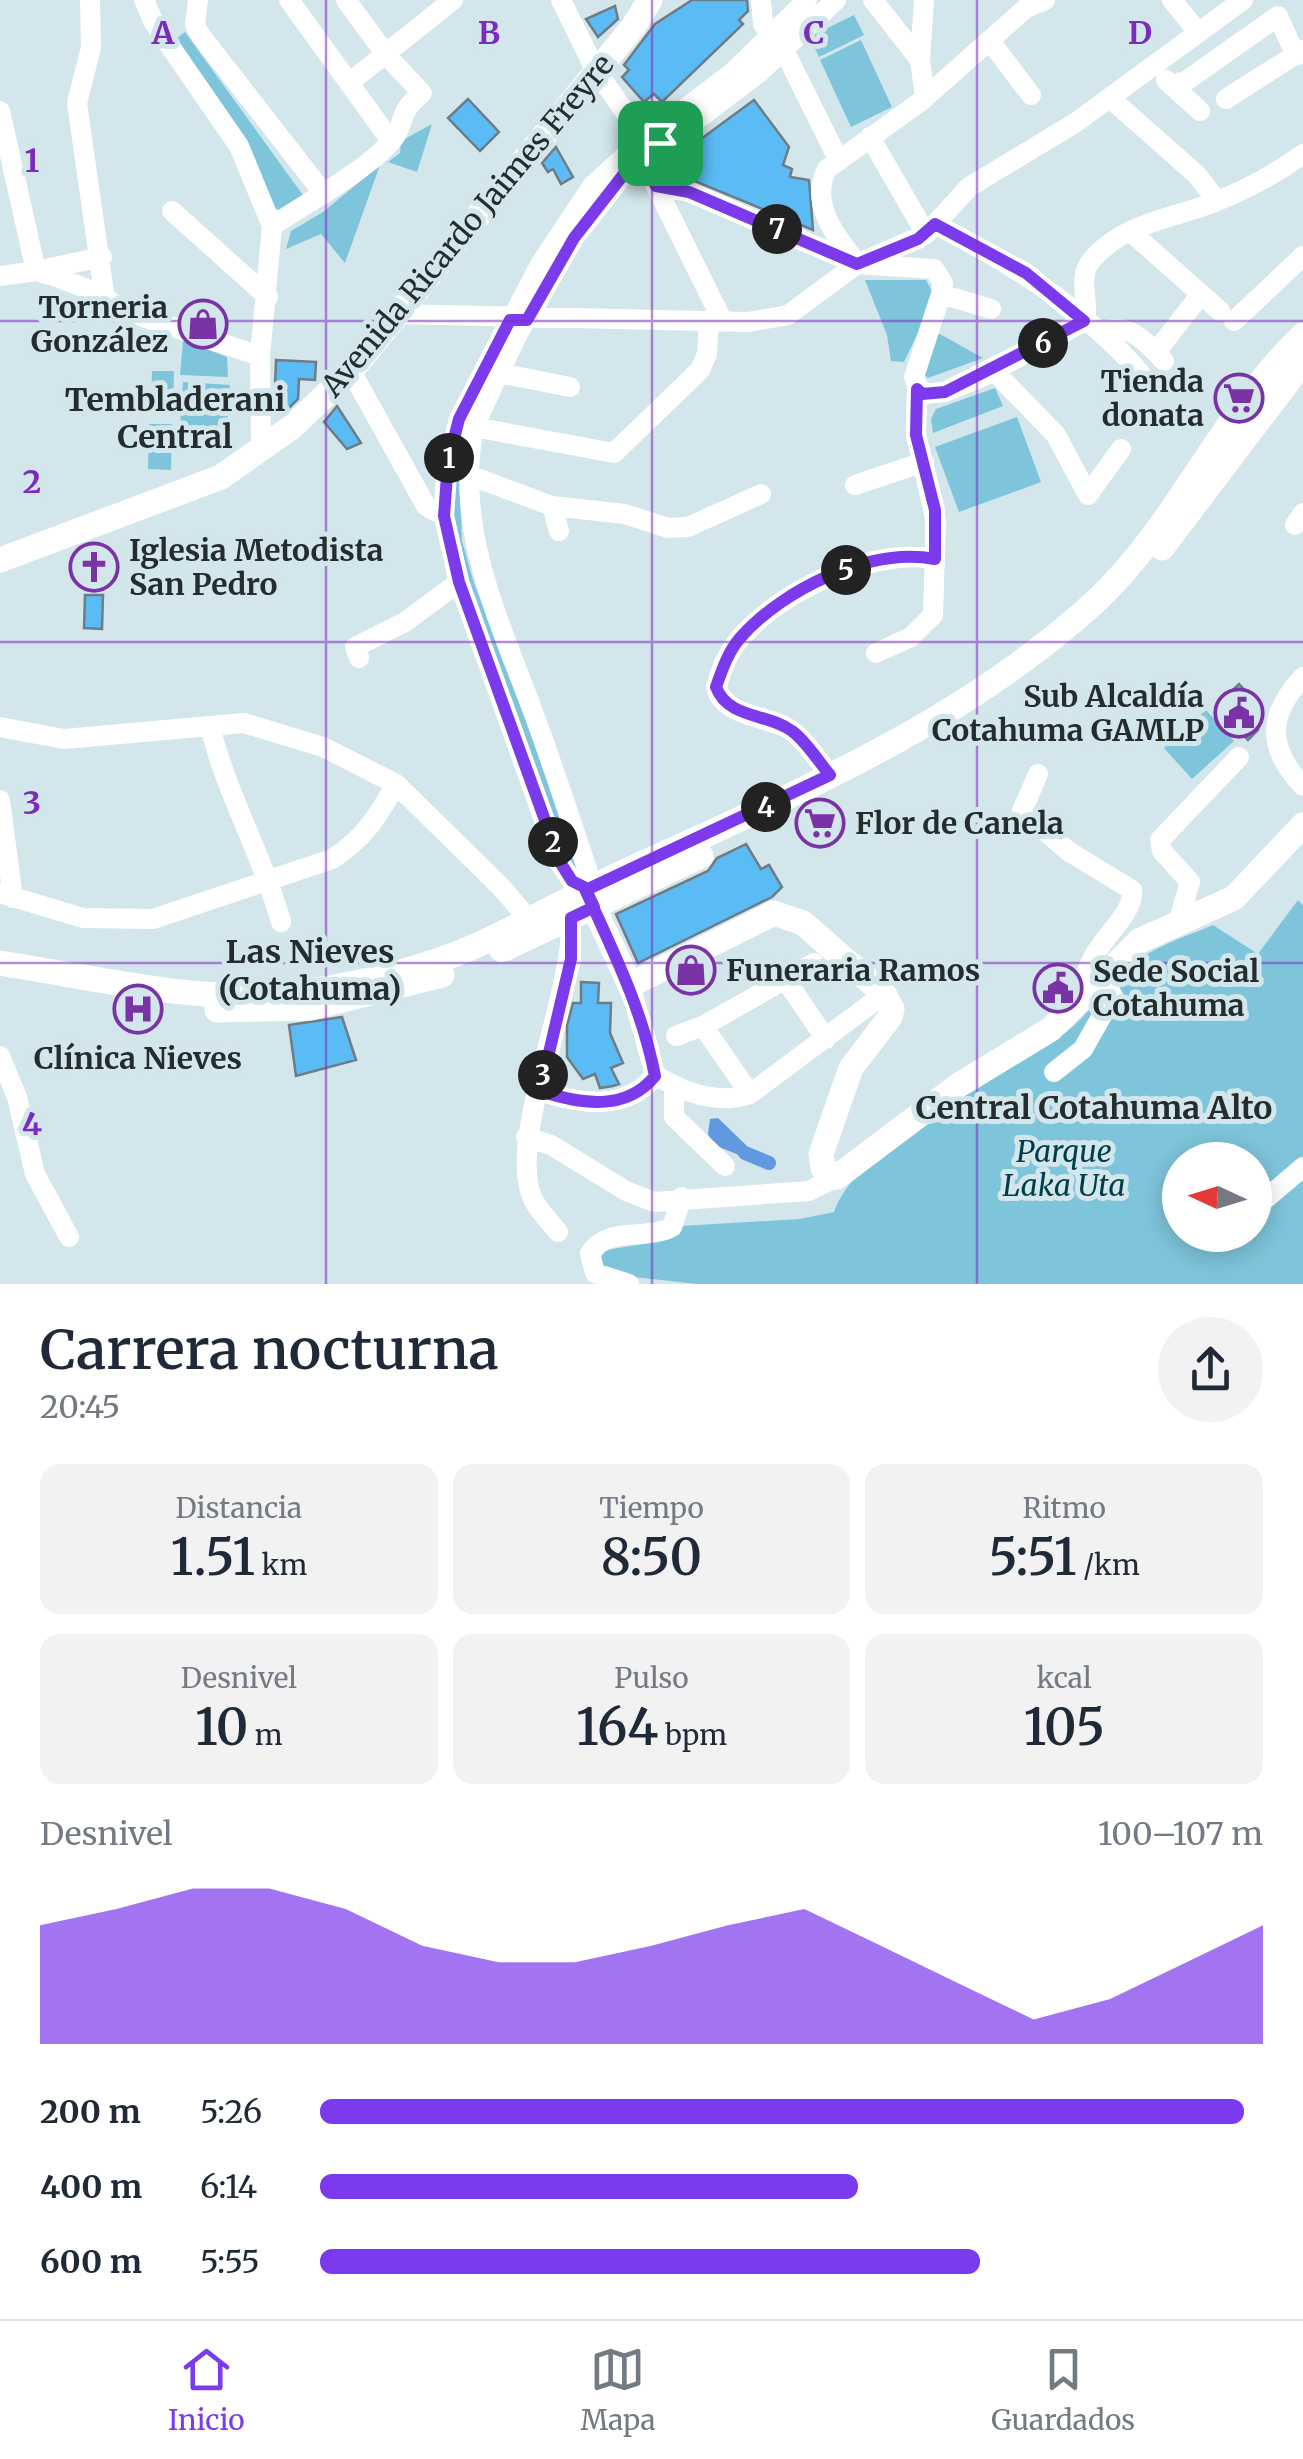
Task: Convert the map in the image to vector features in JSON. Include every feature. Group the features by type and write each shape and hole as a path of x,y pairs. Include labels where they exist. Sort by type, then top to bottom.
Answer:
{"main road":[{"name":"Avenida Ricardo Jaimes Freyre","path":"0,560 221,477 292,427 351,371 633,27 650,0"},
{"path":"584,901 993,686 1096,601 1124,572 1228,425 1303,335"},
{"path":"0,963 211,993 284,994 454,954 534,925 944,734 1056,655 1110,610 1137,580 1303,362"},
{"path":"584,901 630,985 774,913 803,923 884,994 892,1009 890,1017 851,1068 821,1154 823,1168 837,1177 959,1085 1051,1029 1139,941 1234,898 1303,825"},
{"path":"0,974 187,1008 283,1011 373,995 462,969 534,925"}],"street":[{"path":"90,0 91,48 77,103 102,257 105,300"},
{"path":"144,0 154,23 252,168 272,226 260,356 261,448"},
{"path":"198,0 195,25 201,36 324,194"},
{"path":"289,0 391,141"},
{"path":"272,226 324,194 391,141 401,113 422,93 387,56 346,0"},
{"path":"350,82 454,0"},
{"path":"474,428 614,452 700,370 715,320 641,143 595,69 561,0"},
{"path":"760,0 777,44 838,159"},
{"path":"777,44 807,0"},
{"path":"584,901 560,862 459,582 444,516 446,474 459,419 518,320 641,143 836,0"},
{"path":"873,0 920,60"},
{"path":"924,0 920,60 925,98"},
{"path":"1172,0 1197,32"},
{"path":"394,314 518,320 748,322 788,315 857,264 931,229 969,187 1110,98 1242,0"},
{"path":"857,264 833,233 821,196 822,178 838,159 925,98 1032,3"},
{"path":"1175,84 1186,82 1278,16 1300,53 1226,100"},
{"path":"990,41 1030,95"},
{"path":"1147,69 1175,84 1200,111"},
{"path":"1110,98 1198,176 1217,201"},
{"path":"0,111 36,271"},
{"path":"870,136 931,229 1026,273 1094,327 1140,372"},
{"path":"1094,327 1085,275 1091,261 1150,220 1217,201 1303,154"},
{"path":"656,186 689,192 857,264 934,270 943,282 914,370 916,435 935,510 933,615 911,637 876,653"},
{"path":"172,211 268,297"},
{"path":"1131,232 1227,316 1303,256"},
{"path":"0,276 102,257"},
{"path":"36,271 98,293 122,310 260,356"},
{"path":"942,294 991,309"},
{"path":"917,389 922,394 945,392 1094,327 1128,331 1160,356 1201,294"},
{"path":"518,320 474,428 469,514 481,571 588,869 571,959 526,1137 532,1199 558,1232"},
{"path":"994,370 1056,435 1088,495 1121,449"},
{"path":"351,371 426,506 444,516"},
{"path":"499,373 570,387"},
{"path":"855,484 924,462"},
{"path":"469,476 552,506 625,514 668,528 688,527 761,494"},
{"path":"552,506 559,531"},
{"path":"830,775 792,730 732,707 716,687 739,639 772,610 849,568 935,559"},
{"path":"359,658 355,647 405,622 459,582"},
{"path":"1303,676 1279,703 1275,716 1285,762 1303,786"},
{"path":"210,726 228,794 248,823 281,922"},
{"path":"0,727 64,739 210,726 263,726 323,748 396,784 534,925"},
{"path":"1179,920 1190,882 1162,851 1160,840 1239,757"},
{"path":"1038,774 1022,811 1068,852 1132,890 1132,903 1091,956 1086,979 1097,982 1113,996 1083,1050 1054,1072"},
{"path":"0,800 6,896 49,911 121,922 153,919 332,859 357,844 396,784"},
{"path":"676,1036 703,1026 814,962"},
{"path":"785,980 826,1039"},
{"path":"630,985 655,1076 674,1086 725,1100 750,1094 884,994"},
{"path":"703,1026 750,1094"},
{"path":"0,1056 17,1097 35,1174 69,1237"},
{"path":"540,1091 620,1101 642,1091 655,1076"},
{"path":"674,1086 674,1117 725,1166"},
{"path":"526,1137 551,1145 626,1191 654,1202 682,1197 809,1191 837,1177"},
{"path":"1272,1193 1303,1167"},
{"path":"628,1284 595,1273 590,1253 618,1235 662,1232 672,1226 682,1197"}],"green space":[{"path":"854,15 864,35 819,57 809,37"},
{"path":"185,32 305,198 283,211 271,207 171,43"},
{"path":"861,40 892,107 851,127 820,60"},
{"path":"432,124 417,172 388,162 400,153 401,141"},
{"path":"380,165 345,263 321,234 286,249 291,231 323,212"},
{"path":"865,280 926,280 935,297 904,362 891,361 887,335"},
{"path":"938,333 983,358 928,378 923,374"},
{"path":"183,340 227,357 228,377 180,375"},
{"path":"152,371 174,371 173,411 151,410"},
{"path":"183,382 230,385 226,444 179,441"},
{"path":"995,388 1003,406 933,433 931,419 936,409"},
{"path":"1017,417 1041,482 959,512 935,447"},
{"path":"149,424 172,424 171,470 148,469"},
{"path":"452,468 459,469 462,541 474,583 529,725 578,872 573,876 454,541"},
{"path":"1206,710 1234,741 1192,779 1164,748"},
{"name":"Parque Laka Uta","path":"1298,900 1303,905 1303,1284 697,1284 634,1277 597,1263 606,1250 650,1243 681,1226 800,1219 834,1212 849,1186 901,1137 1061,1036 1140,959 1213,925 1258,954"}],"water":[{"path":"718,1118 747,1146 744,1157 714,1145 708,1134 710,1119"}],"building":[{"path":"692,0 747,0 748,11 739,20 743,24 662,102 654,94 644,102 622,77 629,70 624,65 655,24"},
{"path":"615,6 618,19 598,37 586,19"},
{"path":"468,99 499,132 480,151 448,118"},
{"path":"754,100 789,147 783,165 792,169 790,177 809,180 813,230 685,177 675,158"},
{"path":"556,147 573,177 561,184 553,169 548,172 542,163"},
{"path":"276,360 316,362 315,380 299,379 298,399 286,411 274,410"},
{"path":"337,406 361,443 347,449 324,422"},
{"path":"85,595 103,595 102,629 84,628"},
{"name":"Sub Alcaldía Cotahuma GAMLP","path":"1239,684 1262,708 1258,730 1248,740 1216,706"},
{"path":"746,844 761,869 769,865 782,887 772,897 638,963 616,914 708,871 717,858"},
{"path":"581,982 599,983 598,1003 611,1003 610,1033 623,1063 611,1068 619,1084 600,1088 595,1074 583,1079 567,1057 567,1026 573,1003 581,1003"},
{"path":"342,1017 356,1060 296,1076 289,1025"}],"waterway":[{"path":"745,1153 769,1163"}],"place":[{"name":"Torneria González","path":"203,324"},
{"name":"Tienda donata","path":"1239,398"},
{"name":"Iglesia Metodista San Pedro","path":"94,567"},
{"name":"Sub Alcaldía Cotahuma GAMLP","path":"1239,713"},
{"name":"Flor de Canela","path":"820,823"},
{"name":"Funeraria Ramos","path":"691,970"},
{"name":"Sede Social Cotahuma","path":"1058,988"},
{"name":"Clínica Nieves","path":"138,1009"}],"district":[{"name":"Tembladerani Central","path":"175,418"},
{"name":"Las Nieves (Cotahuma)","path":"310,970"},
{"name":"Central Cotahuma Alto","path":"1094,1108"}],"route":[{"path":"660,143 654,161 634,161 612,184 574,238 527,320 510,320 459,419 445,486 444,516 459,582 560,862 572,881 586,890 594,907 621,970 630,985 650,1052 655,1076 642,1091 620,1101 605,1102 540,1091 571,959 571,918 594,907 586,890 830,775 792,730 732,707 720,698 716,687 739,639 772,610 849,568 922,556 935,559 935,510 916,435 917,389 922,394 945,392 1084,321 1026,273 935,224 918,239 857,264 689,192 656,186 645,164 640,164 634,161 631,157 629,146 640,132 656,136 660,143"}]}
